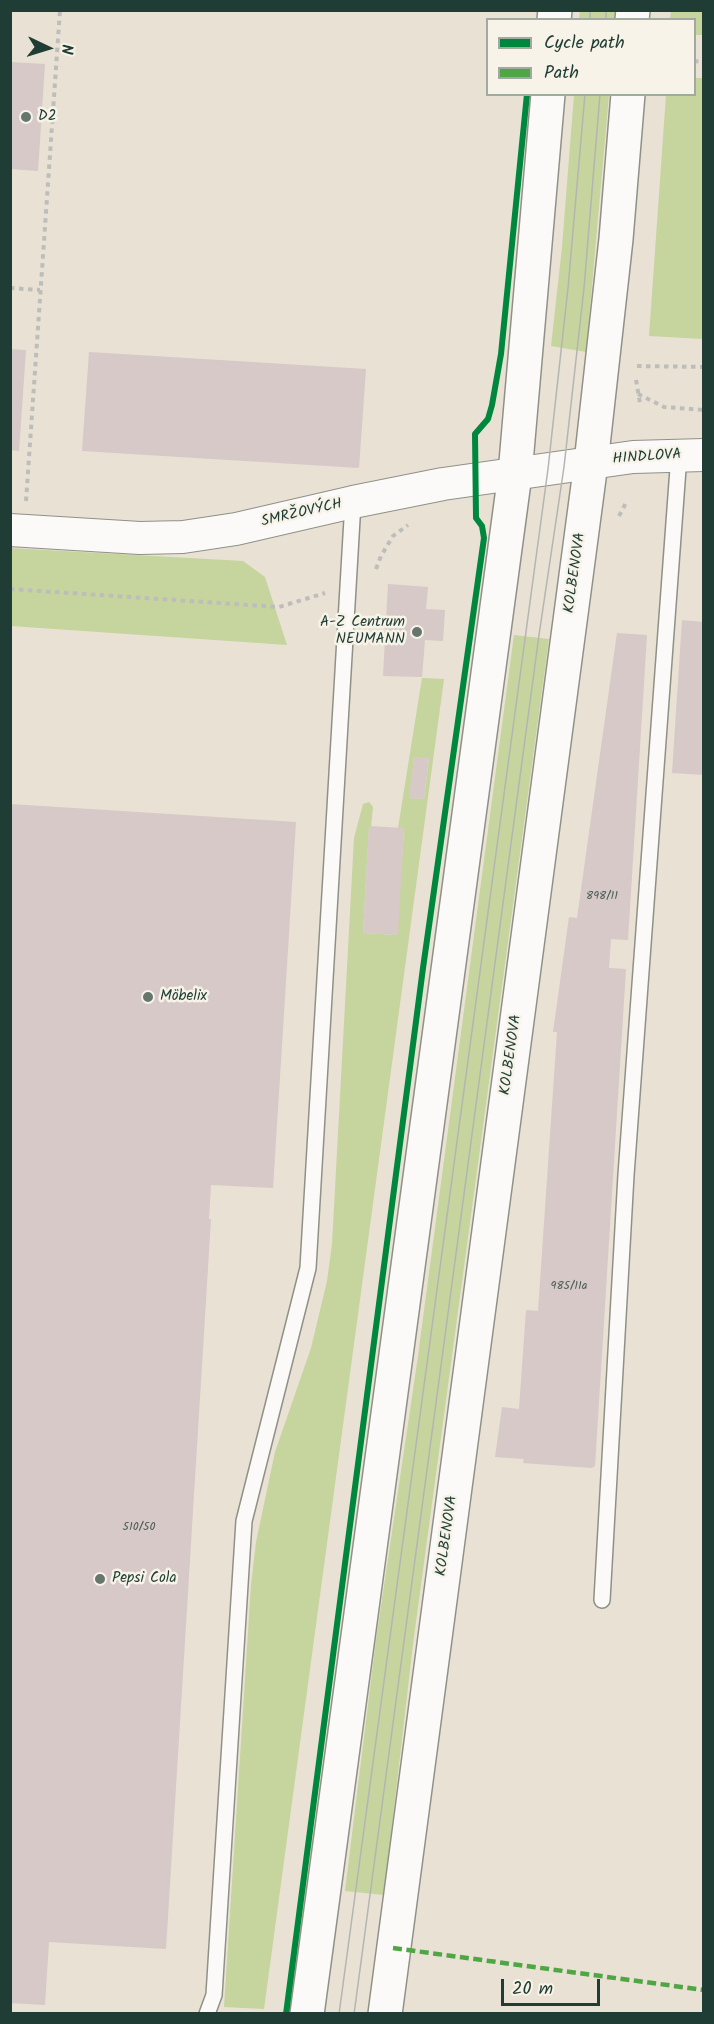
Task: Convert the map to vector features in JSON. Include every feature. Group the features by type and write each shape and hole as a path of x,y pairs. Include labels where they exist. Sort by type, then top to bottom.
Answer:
{"main road":[{"path":"308,2013 515,474 548,96"},
{"name":"KOLBENOVA","path":"384,2013 591,463 616,239 628,96"}],"street":[{"name":"HINDLOVA","path":"591,463 633,457 691,455"},
{"name":"SMRŽOVÝCH","path":"10,530 140,538 183,537 236,529 443,484 591,463"}],"lane":[{"path":"602,1600 626,1175 691,455"},
{"path":"207,2013 214,1995 244,1521 308,1268 353,502"}],"path":[{"path":"28,481 60,10"},
{"path":"10,288 40,290"},
{"path":"637,366 704,367"},
{"path":"638,394 664,407 704,410"},
{"path":"10,589 279,607 375,579 376,567 381,556 393,537 410,523"}],"green space":[{"path":"580,11 616,11 615,18 579,18"},
{"path":"671,11 703,11 703,35 696,35 696,18 670,18"},
{"path":"696,78 704,78 703,339 649,336 666,96 696,96"},
{"path":"574,96 609,96 586,352 551,346 562,247"},
{"path":"10,548 243,561 265,577 287,645 11,626"},
{"path":"514,635 549,639 413,1644 384,1895 345,1891 376,1640 417,1363"},
{"path":"422,678 444,679 264,2009 224,2007 251,1585 256,1542 275,1452 311,1348 327,1281 332,1244 354,838 363,804 369,802 373,807 371,827 369,827 363,933 397,935 404,829 398,828","holes":["414,757 429,759 424,799 410,798"]}],"building":[{"name":"D2","path":"10,62 45,64 38,171 10,169"},
{"path":"10,349 26,350 19,451 10,450"},
{"path":"89,352 366,369 359,468 82,451"},
{"path":"388,584 428,587 426,609 445,610 443,641 425,640 422,677 383,676"},
{"path":"682,620 704,622 704,775 672,773"},
{"path":"617,633 647,635 628,940 611,939 609,968 626,969 595,1466 592,1468 523,1463 524,1459 495,1457 502,1407 519,1409 526,1310 538,1311 557,1032 553,1032 569,917 577,918"},
{"path":"414,757 429,758 424,799 409,798"},
{"path":"10,804 296,822 273,1188 211,1185 209,1219 211,1219 166,1949 49,1942 45,2005 10,2003"},
{"path":"369,826 404,828 398,935 363,933"}],"tram line":[{"path":"590,10 590,18"},
{"path":"606,10 606,18"},
{"path":"339,2014 548,469 568,288 585,96"},
{"path":"354,2014 539,635 564,467 584,288 600,96"}],"marked path":[{"path":"393,1948 704,1990"}],"cycle path":[{"path":"286,2014 423,968 484,538 482,526 476,518 475,434 488,419 501,354 527,96"}],"place":[{"name":"D2","path":"26,117"},
{"name":"A-Z Centrum NEUMANN","path":"417,632"},
{"name":"Möbelix","path":"148,997"},
{"name":"Pepsi Cola","path":"100,1579"}]}
